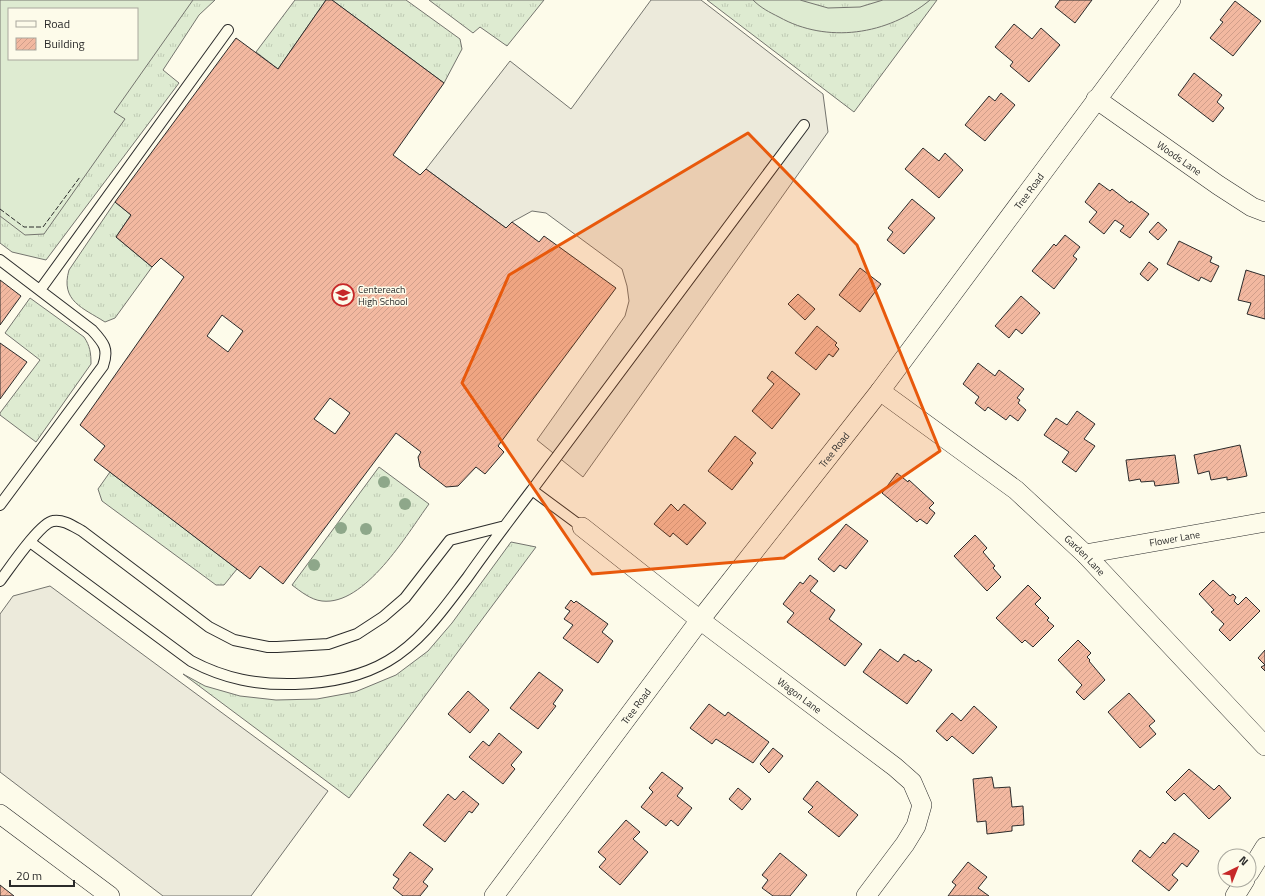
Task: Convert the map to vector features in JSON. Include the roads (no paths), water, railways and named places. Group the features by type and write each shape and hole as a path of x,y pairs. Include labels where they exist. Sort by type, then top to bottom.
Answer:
{"street":[{"name":"Tree Road","path":"494,896 700,620 880,391 1096,98 1171,0"},
{"name":"Woods Lane","path":"1096,98 1218,185 1252,207 1265,212"},
{"name":"Garden Lane","path":"880,391 1016,490 1085,554 1265,746"},
{"name":"Flower Lane","path":"1085,554 1265,522"},
{"name":"Wagon Lane","path":"582,527 700,620 895,767 912,782 922,805 916,826 905,844 866,896"},
{"path":"0,814 90,890 110,896"},
{"path":"1257,860 1265,847"}],"lane":[{"path":"40,290 228,30"},
{"path":"30,542 191,661 211,672 243,681 269,684 315,683 351,677 388,661 417,640 440,613 804,125"},
{"path":"0,260 92,330 103,341 107,355 103,366 0,505"},
{"path":"532,490 582,527"},
{"path":"0,581 42,527 52,520 63,521 82,530 209,627 234,640 268,647 294,647 328,644 357,634 383,617 405,598 450,540 505,526"}],"place":[{"name":"Centereach High School","path":"343,295"}]}
